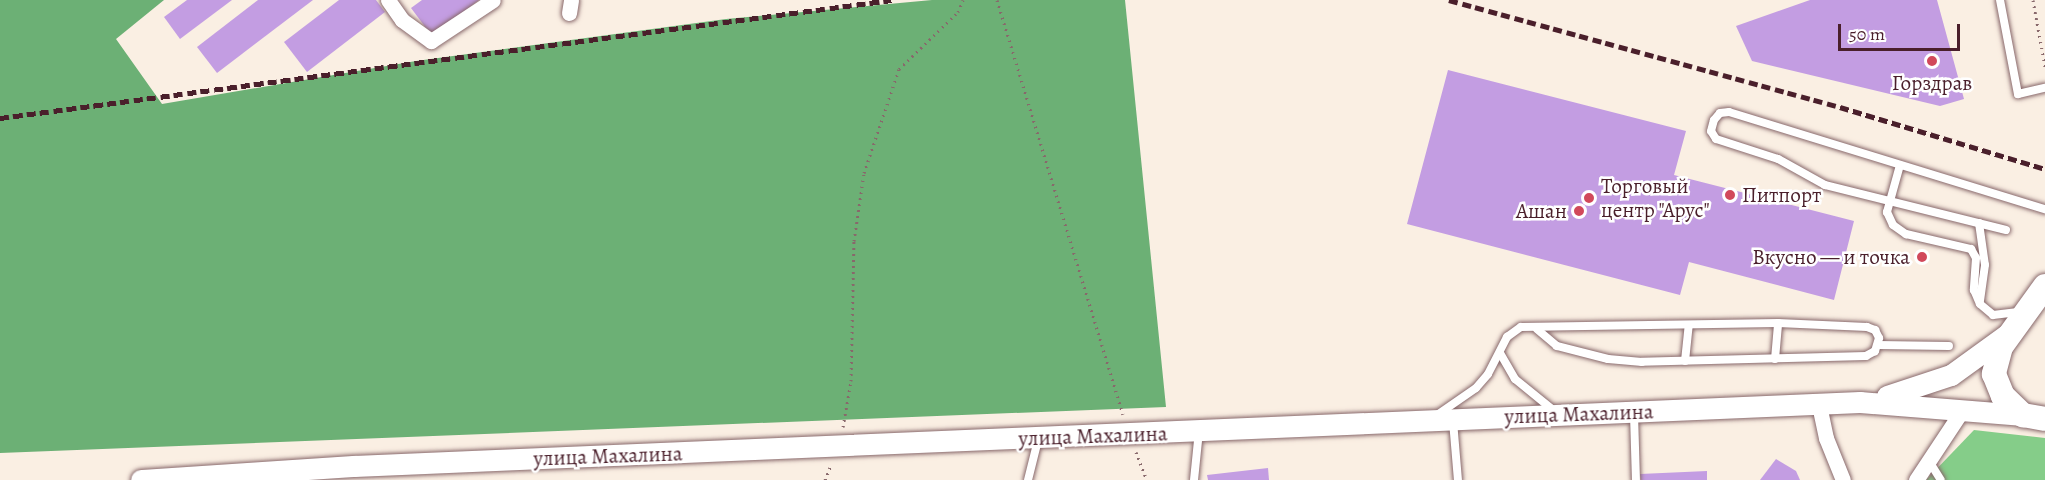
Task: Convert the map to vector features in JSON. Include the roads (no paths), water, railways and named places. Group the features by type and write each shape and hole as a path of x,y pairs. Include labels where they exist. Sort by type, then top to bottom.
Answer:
{"main road":[{"path":"2034,417 2003,396 1994,374 1996,360 2009,333 2044,289"}],"street":[{"path":"388,0 402,20 431,41 493,0"},
{"path":"1860,402 1926,386 1951,375 2009,333"},
{"name":"улица Махалина","path":"141,480 354,473 837,447 1860,402 1963,409 2034,417"},
{"path":"1819,405 1826,438 1843,480"},
{"path":"1916,480 1963,409"}],"lane":[{"path":"2000,0 2018,94 2045,88"},
{"path":"2006,230 1825,185 1778,159 1720,142 1712,136 1712,126 1716,116 1729,112 2043,211"},
{"path":"1900,165 1889,200 1888,218 1900,231 1971,249 1976,258 1974,290 1980,303 1993,315 2026,311"},
{"path":"1980,223 1985,265 1980,303"},
{"path":"1775,359 1778,323"},
{"path":"1428,421 1476,388 1514,331 1778,323 1871,328 1877,334 1878,345"},
{"path":"1684,361 1689,326"},
{"path":"1537,329 1557,346 1608,359 1684,361 1866,356 1878,345 1949,346"},
{"path":"1500,353 1515,379 1560,415"},
{"path":"1634,412 1636,480"},
{"path":"1453,420 1458,480"},
{"path":"1194,480 1199,431"},
{"path":"1028,480 1038,438"},
{"path":"1929,461 1941,480"}],"railway":[{"path":"0,118 891,0"},
{"path":"1449,0 1840,107 2045,169"}],"place":[{"name":"Горздрав","path":"1932,61"},
{"name":"Питпорт","path":"1730,195"},
{"name":"Торговый центр \"Арус\"","path":"1589,198"},
{"name":"Ашан","path":"1579,211"},
{"name":"Вкусно — и точка","path":"1922,257"}]}
